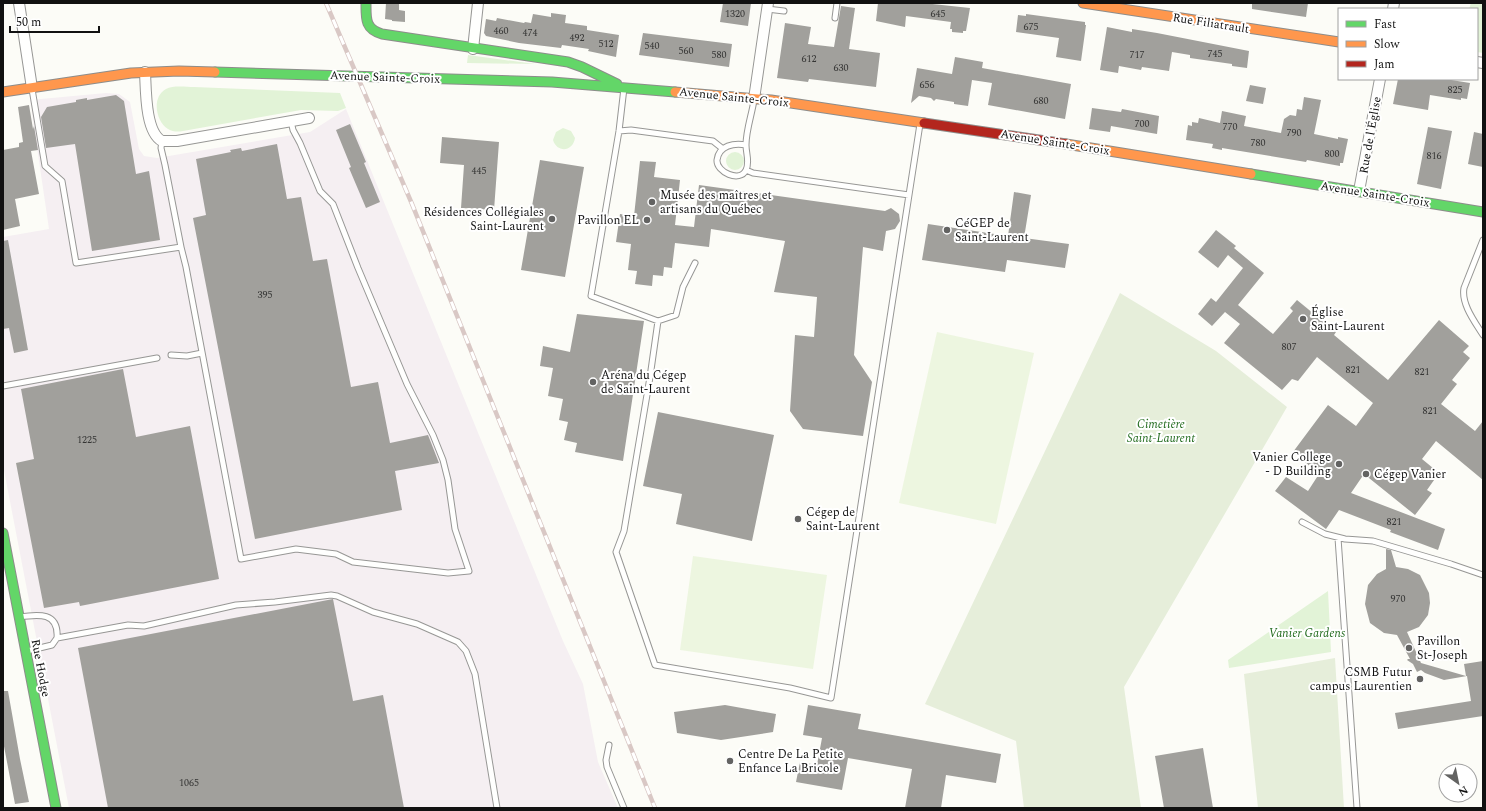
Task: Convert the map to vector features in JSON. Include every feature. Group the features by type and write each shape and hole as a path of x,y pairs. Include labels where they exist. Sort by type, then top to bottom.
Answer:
{"main road":[{"name":"Avenue Sainte-Croix","path":"366,3 366,20 370,28 381,35 570,62 624,88"},
{"name":"Rue Filiatrault","path":"1083,3 1338,42"},
{"name":"Avenue Sainte-Croix","path":"3,92 145,72 195,71 552,82 754,99 920,122 1096,148 1483,212"},
{"name":"Rue Hodge","path":"3,532 8,582 19,617 56,808"}],"street":[{"path":"19,3 32,88"},
{"path":"473,49 478,3"},
{"path":"754,99 767,6"},
{"path":"145,72 146,96 150,117 155,134 162,141 177,141 309,118"},
{"name":"Rue de l'Église","path":"1359,191 1380,80"}],"lane":[{"path":"835,18 837,3"},
{"path":"767,6 784,11"},
{"path":"32,88 45,166 62,181 76,263 181,247"},
{"path":"624,88 619,131 591,296 658,321 676,315 683,286 695,263"},
{"path":"746,145 732,145 723,149 717,159 717,163 720,168 735,176 742,175 746,170 748,160 746,145 754,99"},
{"path":"162,141 162,153 186,267 241,559 296,549 336,554 353,562 448,573 469,571 455,529 448,480 443,460 433,435 407,384 361,276 334,204 320,191 300,142 293,130 291,121"},
{"path":"658,321 654,354 624,531 616,552 655,665 790,688 831,698 920,122"},
{"path":"619,131 632,130 713,141 723,149"},
{"path":"746,170 753,173 909,195"},
{"path":"1483,240 1464,288 1463,295 1467,306 1483,335"},
{"path":"171,355 188,356 202,353"},
{"path":"3,386 157,358"},
{"path":"1302,522 1325,534 1338,538 1373,541 1483,575"},
{"path":"1338,538 1356,808"},
{"path":"57,638 128,625 144,626 236,605 331,595 374,612 417,624 458,642 466,650 475,674 497,808"},
{"path":"19,617 47,617 52,620 56,628 57,638 55,642 48,646 26,651"},
{"path":"609,745 606,760 607,767 624,808"}],"shaded area":[{"path":"106,93 119,94 130,102 139,149 144,156 157,158 310,132 346,109 563,641 583,684 598,762 618,808 69,808 3,465 3,237 49,229 30,100"}],"green space":[{"path":"1471,3 1483,3 1483,53 1478,52 1478,8 1469,8"},
{"path":"468,55 535,64 467,63"},
{"path":"180,86 340,93 346,108 338,111 301,110 177,132 164,126 158,115 157,109 158,98 161,93 166,89"},
{"path":"563,128 571,131 575,138 574,143 571,146 561,149 553,140 556,132"},
{"path":"731,152 739,152 744,157 742,168 739,170 731,170 726,165 726,157"},
{"name":"Cimetière Saint-Laurent","path":"1120,293 1216,351 1287,407 1124,687 1141,808 1024,808 1016,741 925,704"},
{"path":"937,332 1034,353 996,524 899,503"},
{"path":"693,556 827,575 813,669 680,650"},
{"name":"Vanier Gardens","path":"1328,591 1331,652 1229,668 1228,660"},
{"path":"1335,658 1344,808 1258,808 1244,674"}],"building":[{"path":"386,3 399,3 399,10 405,11 405,22 385,19"},
{"path":"723,3 751,3 748,26 720,22"},
{"path":"878,3 923,3 970,8 966,31 963,31 963,33 952,32 952,29 950,29 951,22 906,16 905,27 876,21"},
{"path":"1252,3 1308,3 1306,17 1252,9"},
{"path":"841,6 855,8 849,49 880,53 876,87 809,79 808,82 777,78 785,23 811,27 808,44 834,47"},
{"path":"551,13 566,15 565,23 587,26 587,30 619,35 616,57 588,51 589,49 562,45 561,48 519,43 486,36 484,33 486,19 496,21 497,18 531,23 533,14 551,17"},
{"path":"1026,14 1085,22 1086,25 1081,61 1056,57 1059,38 1016,32 1018,15 1026,16"},
{"path":"1107,27 1132,32 1132,29 1157,33 1249,51 1247,68 1232,66 1232,64 1190,58 1190,55 1172,52 1169,71 1142,67 1141,70 1119,66 1118,73 1100,70"},
{"path":"643,33 732,44 729,67 639,55"},
{"path":"955,57 983,62 982,68 1071,84 1065,119 988,105 992,83 972,80 968,106 936,99 934,101 931,98 919,96 911,103 917,68 952,74"},
{"path":"1398,80 1451,80 1470,83 1467,99 1461,98 1461,100 1430,95 1428,110 1393,104"},
{"path":"1250,85 1266,88 1263,104 1246,101"},
{"path":"116,95 124,101 136,174 149,171 160,240 92,251 75,144 46,148 41,117 47,107 76,102 76,100 87,98 87,100"},
{"path":"1304,97 1321,100 1314,134 1338,139 1338,137 1348,139 1343,163 1340,163 1340,166 1222,148 1222,150 1212,148 1213,144 1186,140 1188,125 1192,126 1192,122 1198,123 1199,118 1220,123 1222,111 1246,116 1244,126 1281,133 1284,119 1290,115 1296,116 1297,109 1302,110"},
{"path":"29,105 38,150 31,151 39,194 15,199 20,226 3,230 3,150 19,147 19,143 23,142 18,107"},
{"path":"1092,108 1121,112 1122,109 1159,116 1157,134 1111,126 1110,132 1089,129"},
{"path":"350,124 366,162 364,163 380,202 366,208 349,168 351,167 336,130"},
{"path":"1428,127 1452,131 1441,189 1417,184"},
{"path":"1474,132 1483,134 1483,167 1468,164"},
{"path":"442,137 499,142 494,210 461,208 464,165 440,163"},
{"path":"277,144 287,199 301,197 313,261 327,259 351,387 378,382 390,443 428,435 439,463 395,471 402,510 255,539 193,218 206,215 196,159 231,152 230,150 241,148 242,151"},
{"name":"Résidences Collégiales Saint-Laurent","path":"540,160 584,167 565,277 521,270"},
{"path":"640,161 656,162 654,177 680,180 675,225 694,227 699,185 885,211 891,208 899,214 900,221 895,229 886,231 883,251 863,247 854,355 872,382 863,436 803,429 790,411 795,335 814,337 817,297 774,292 785,241 711,229 709,247 675,243 672,268 664,267 663,276 653,275 652,286 635,284 637,271 628,270 631,244 616,242 620,214 634,216"},
{"name":"CéGEP de Saint-Laurent","path":"1014,192 1031,195 1024,238 1069,244 1065,268 1007,260 1005,272 922,260 928,224 1008,236"},
{"path":"1216,230 1236,246 1234,248 1264,273 1238,305 1273,334 1293,311 1290,308 1297,300 1336,332 1334,335 1388,380 1439,320 1469,346 1463,352 1470,358 1452,380 1457,384 1441,404 1475,431 1483,421 1483,480 1436,441 1422,459 1439,473 1427,490 1432,493 1415,515 1364,474 1351,493 1445,529 1438,550 1390,532 1391,530 1339,510 1326,529 1275,491 1286,477 1308,491 1319,474 1293,452 1328,405 1356,426 1373,403 1317,357 1298,381 1292,379 1282,390 1224,343 1240,324 1225,312 1212,326 1198,314 1211,298 1216,302 1243,268 1228,255 1218,268 1198,252"},
{"path":"8,240 28,350 14,353 9,328 3,329 3,241"},
{"name":"Aréna du Cégep de Saint-Laurent","path":"577,314 644,321 623,461 575,452 577,443 564,440 568,422 559,420 563,399 548,396 553,368 540,366 543,346 570,352"},
{"path":"123,369 136,437 190,426 219,579 80,606 79,602 44,608 16,463 34,459 21,389"},
{"path":"658,412 774,435 752,541 676,524 682,494 643,486"},
{"name":"Pavillon St-Joseph","path":"1386,549 1391,550 1396,567 1408,569 1420,575 1429,593 1430,603 1428,615 1419,627 1407,632 1421,663 1466,676 1464,664 1483,661 1483,716 1398,729 1395,713 1471,701 1467,676 1444,680 1421,670 1417,672 1413,664 1407,660 1410,659 1397,635 1384,633 1370,623 1365,604 1368,585 1377,574 1386,569"},
{"path":"333,599 353,701 383,695 404,808 108,808 78,648"},
{"path":"3,691 8,691 29,802 15,804 3,741"},
{"path":"725,705 776,714 773,732 721,740 677,733 674,712"},
{"path":"808,705 861,714 858,729 1001,754 996,783 946,775 941,808 905,808 912,769 848,758 842,790 796,782 800,762 817,765 822,738 803,735"},
{"path":"1203,748 1213,808 1164,808 1155,756"}],"railway":[{"path":"326,3 412,204 655,808"}],"traffic: fast":[{"path":"366,3 369,26 376,32 382,34 568,62 617,84"},
{"path":"215,72 552,82 675,92"},
{"path":"1251,174 1483,212"},
{"path":"3,533 56,808"}],"traffic: slow":[{"path":"1083,3 1338,42"},
{"path":"3,92 131,73 179,71 215,72"},
{"path":"675,92 771,100 924,123"},
{"path":"1066,144 1251,174"}],"traffic: jam":[{"path":"924,123 1066,144"}],"place":[{"name":"Musée des maîtres et artisans du Québec","path":"652,202"},
{"name":"Résidences Collégiales Saint-Laurent","path":"552,219"},
{"name":"Pavillon EL","path":"647,220"},
{"name":"CéGEP de Saint-Laurent","path":"947,230"},
{"name":"Église Saint-Laurent","path":"1303,319"},
{"name":"Aréna du Cégep de Saint-Laurent","path":"593,382"},
{"name":"Vanier College - D Building","path":"1339,464"},
{"name":"Cégep Vanier","path":"1366,474"},
{"name":"Cégep de Saint-Laurent","path":"798,519"},
{"name":"Pavillon St-Joseph","path":"1409,648"},
{"name":"CSMB Futur campus Laurentien","path":"1420,679"},
{"name":"Centre De La Petite Enfance La Bricole","path":"730,761"}]}
